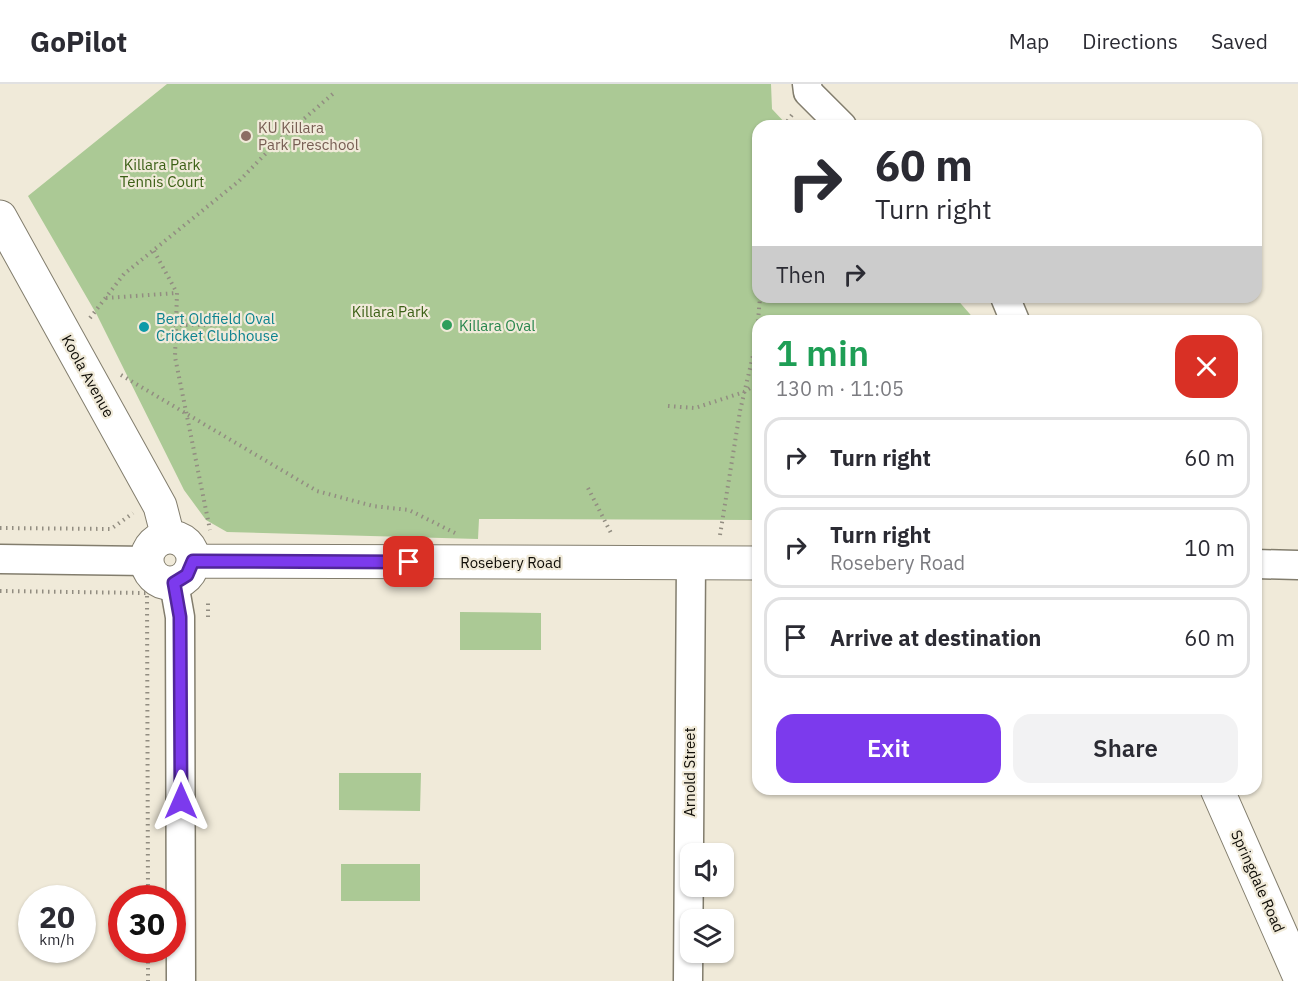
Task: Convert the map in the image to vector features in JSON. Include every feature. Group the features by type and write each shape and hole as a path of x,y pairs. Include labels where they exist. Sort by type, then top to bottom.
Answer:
{"main road":[{"name":"Koola Avenue","path":"0,217 160,506 158,549"},
{"path":"158,549 176,538 189,546 183,572"},
{"name":"Rosebery Road","path":"183,572 626,562 752,563"},
{"name":"Springdale Road","path":"1220,795 1298,973"}],"street":[{"path":"807,84 808,92 836,120"},
{"path":"0,559 158,549"},
{"name":"Arnold Street","path":"688,981 703,563"},
{"path":"1262,564 1298,565"},
{"path":"181,981 180,617 183,572"}],"path":[{"path":"90,318 124,274 239,181 276,143 335,92"},
{"path":"154,251 177,293 174,325 175,357 210,530"},
{"path":"105,298 177,293"},
{"path":"174,325 213,325"},
{"path":"703,563 752,359"},
{"path":"121,375 318,491 373,506 409,510"},
{"path":"668,406 695,408 744,392 752,387"},
{"path":"588,488 626,562"},
{"path":"0,528 111,529 133,513"},
{"path":"0,591 147,593 148,885"},
{"path":"148,963 148,981"}],"green space":[{"name":"Killara Park","path":"167,84 771,84 772,109 782,120 752,120 752,303 960,303 971,315 752,315 752,520 479,519 478,539 227,532 206,520 184,490 97,315 28,196"},
{"path":"460,612 541,613 541,650 460,650"},
{"path":"339,773 421,773 420,811 339,810"},
{"path":"341,864 420,864 420,901 341,901"}],"place":[{"name":"KU Killara Park Preschool","path":"246,136"},
{"name":"Killara Oval","path":"447,325"},
{"name":"Bert Oldfield Oval Cricket Clubhouse","path":"144,327"}],"route":[{"path":"181,801 180,617 174,583 187,575 193,561 409,562"}],"park label":[{"name":"Killara Park Tennis Court","path":"162,172"}]}
